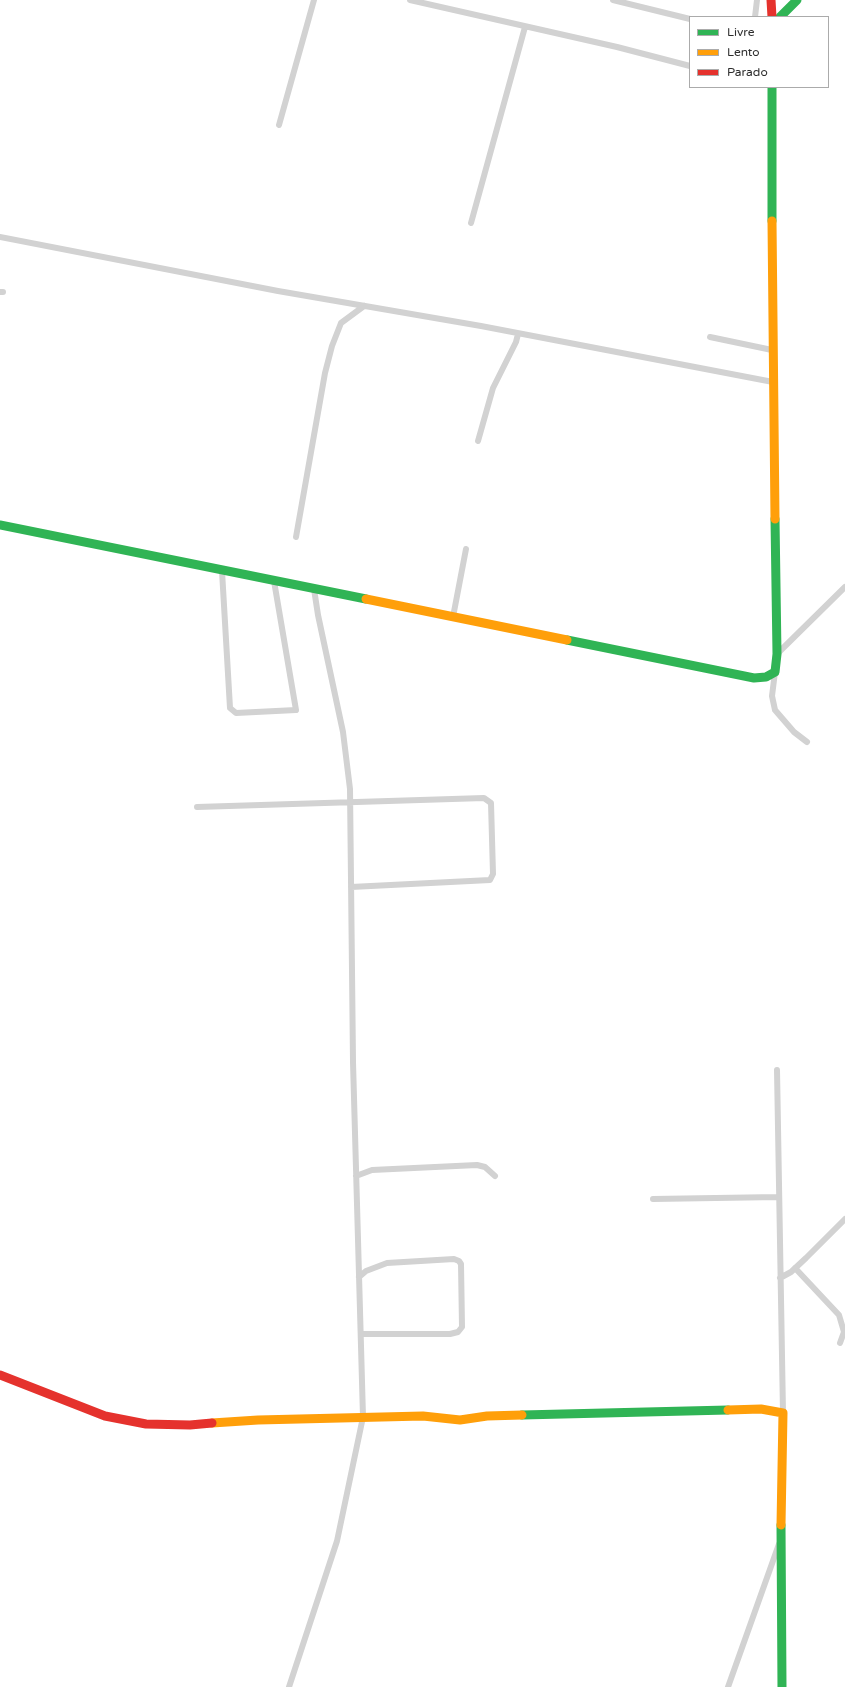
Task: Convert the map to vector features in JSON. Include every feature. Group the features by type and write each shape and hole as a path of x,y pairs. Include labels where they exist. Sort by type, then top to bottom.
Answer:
{"street":[{"path":"279,125 314,0"},
{"path":"410,0 689,66"},
{"path":"613,0 689,19"},
{"path":"755,16 757,0"},
{"path":"771,0 772,16"},
{"path":"781,16 797,0"},
{"path":"471,222 525,26"},
{"path":"772,88 772,350 776,654 772,696 775,710 794,732 807,742"},
{"path":"0,237 278,292 518,334 773,382"},
{"path":"296,538 325,373 332,346 341,323 364,306"},
{"path":"478,441 493,388 516,342 518,334"},
{"path":"710,337 772,350"},
{"path":"0,525 453,618 624,650 754,678 766,677 775,672"},
{"path":"453,618 466,549"},
{"path":"222,571 230,708 236,713 296,710 274,581"},
{"path":"776,654 845,587"},
{"path":"290,1687 337,1541 363,1417 356,1176 348,760 314,589"},
{"path":"197,807 484,798 491,803 493,874 490,880 351,887"},
{"path":"776,1070 784,1413 781,1537 782,1687"},
{"path":"356,1176 372,1170 403,1170 477,1165 485,1167 494,1176"},
{"path":"653,1199 778,1197"},
{"path":"780,1278 795,1268 845,1219"},
{"path":"359,1277 366,1271 387,1262 454,1259 459,1261 461,1264 462,1327 458,1332 450,1334 361,1334"},
{"path":"795,1268 839,1315 844,1332 840,1343"},
{"path":"0,1375 105,1416 146,1424 190,1425 258,1420 423,1416 460,1420 487,1416 761,1409 784,1413"},
{"path":"728,1687 781,1537"}],"traffic: fast":[{"path":"781,16 797,0"},
{"path":"772,88 772,221"},
{"path":"567,640 754,678 766,677 775,672 777,654 775,519"},
{"path":"0,525 366,599"},
{"path":"522,1415 728,1410"},
{"path":"781,1525 782,1687"}],"traffic: slow":[{"path":"772,221 775,519"},
{"path":"366,599 567,640"},
{"path":"728,1410 761,1409 783,1413 781,1525"},
{"path":"212,1423 258,1420 423,1416 460,1420 487,1416 522,1415"}],"traffic: jam":[{"path":"771,0 772,16"},
{"path":"0,1375 105,1416 146,1424 190,1425 212,1423"}]}
